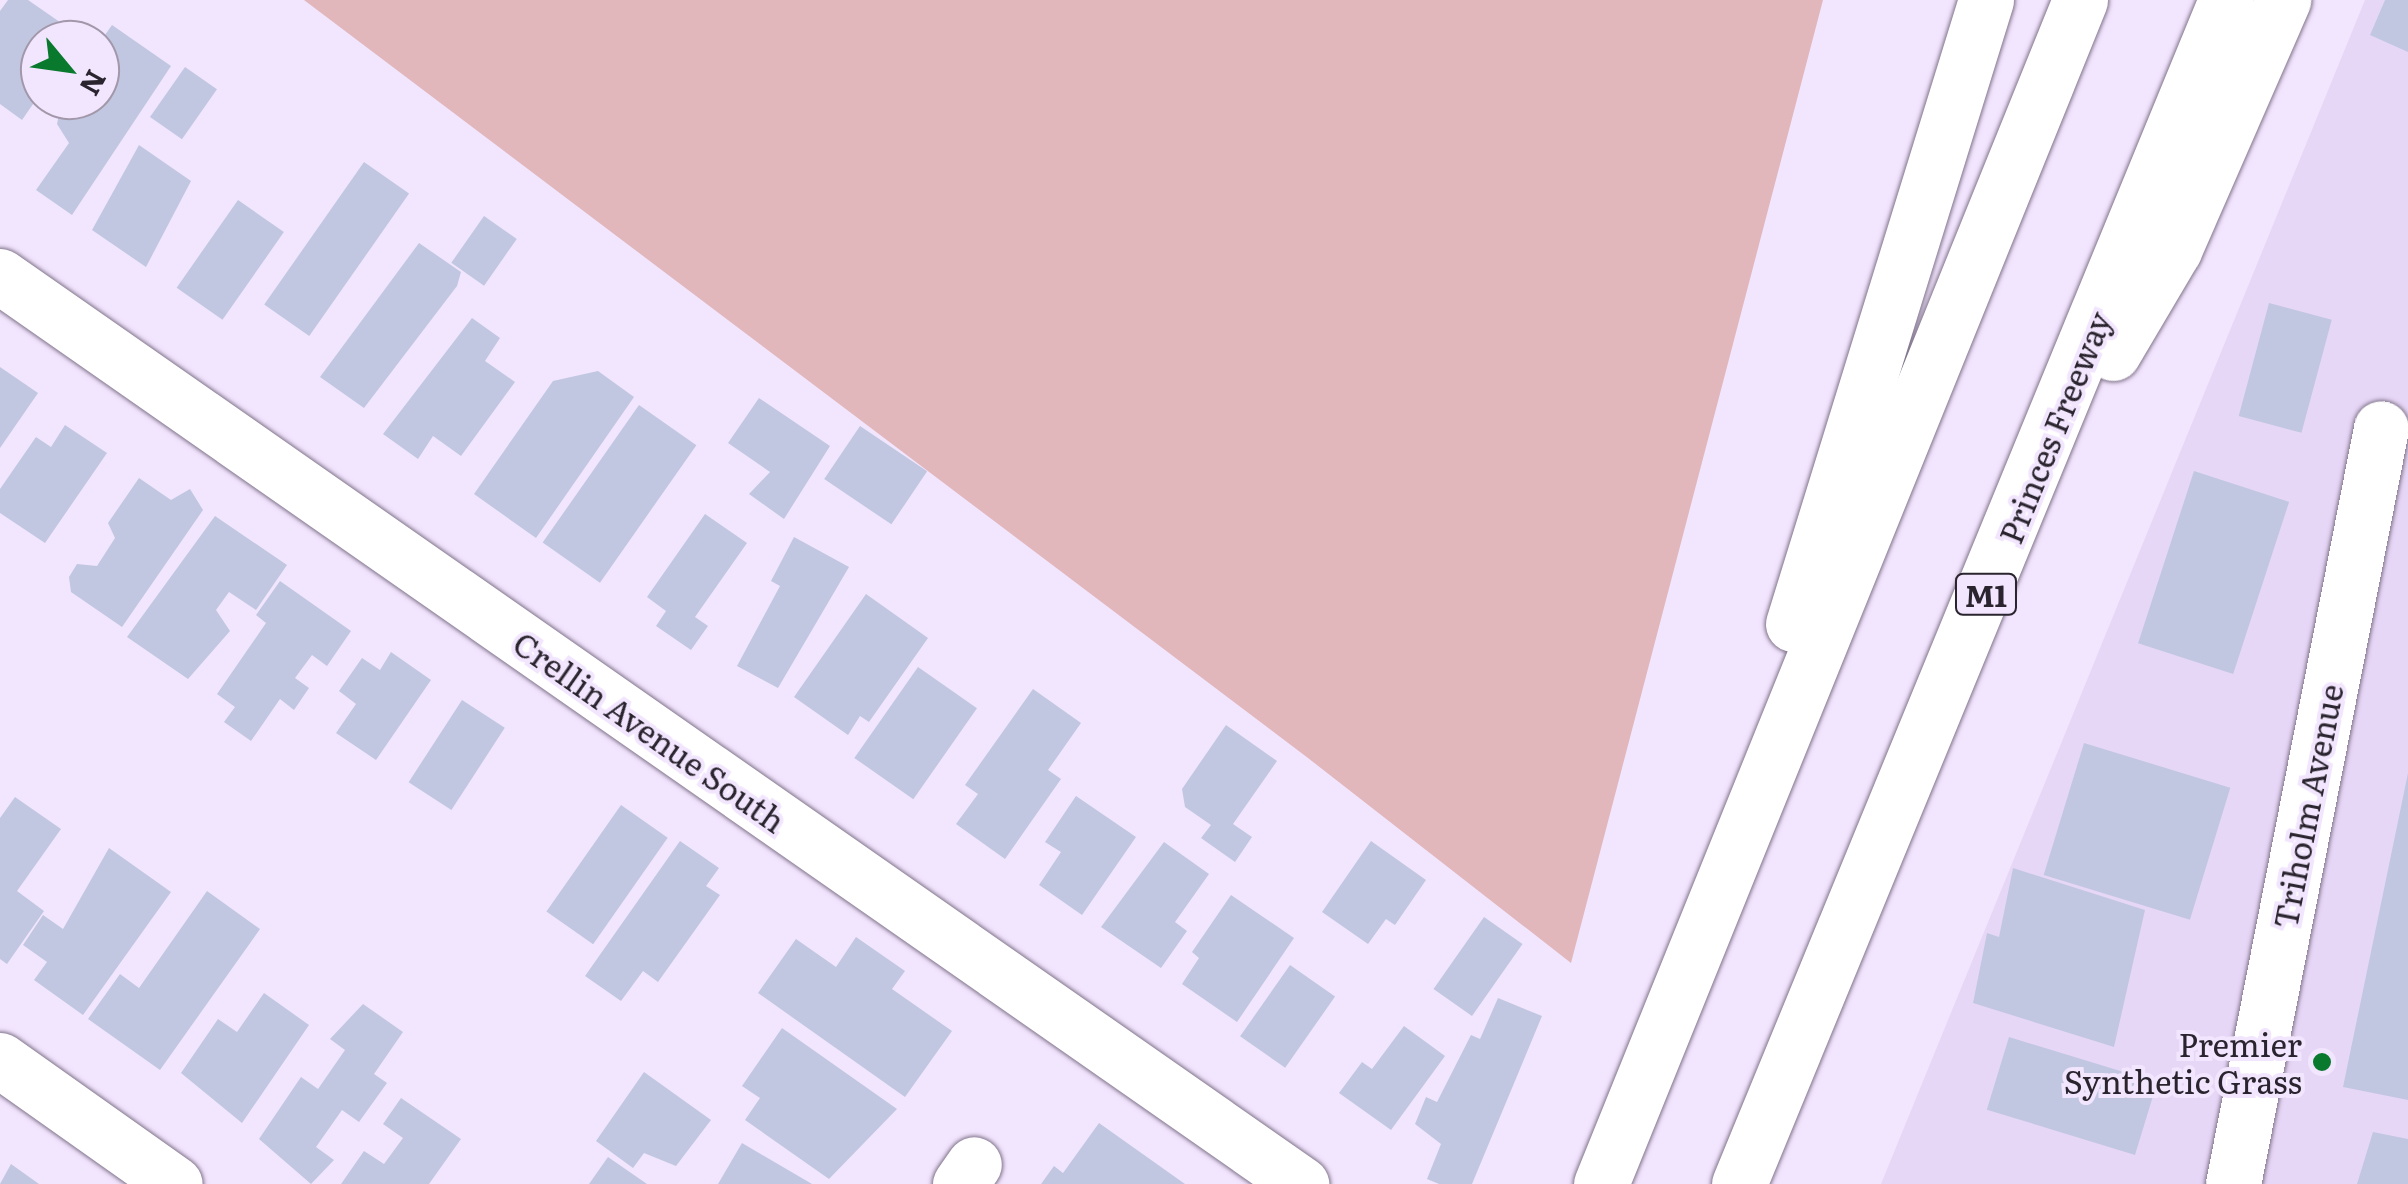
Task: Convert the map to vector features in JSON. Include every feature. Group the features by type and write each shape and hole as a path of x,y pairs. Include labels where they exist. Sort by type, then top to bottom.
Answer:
{"main road":[{"path":"1678,995 1986,0"},
{"path":"1601,1184 2080,0"},
{"name":"Princes Freeway","path":"1738,1184 2024,502 2226,0"},
{"path":"2024,502 2174,250 2282,0"},
{"name":"Crellin Avenue South","path":"0,276 1301,1184"},
{"name":"Triholm Avenue","path":"2232,1184 2381,428"},
{"path":"0,1060 175,1184"}],"shaded area":[{"path":"304,0 1823,0 1571,963 1308,758"},
{"path":"2365,0 2408,0 2408,1184 1881,1184"}],"building":[{"path":"8,0 28,0 57,20 20,20 20,119 0,104 0,11"},
{"path":"2385,0 2408,0 2408,52 2370,35"},
{"path":"120,31 171,66 72,215 36,190 69,143 58,120 120,120"},
{"path":"185,67 217,89 182,139 150,117"},
{"path":"139,145 191,181 146,267 92,230"},
{"path":"364,162 409,194 309,336 264,305"},
{"path":"238,200 284,232 222,320 177,288"},
{"path":"484,216 517,239 484,286 451,263"},
{"path":"419,243 461,272 457,286 364,408 320,377"},
{"path":"2269,303 2332,320 2302,433 2239,416"},
{"path":"472,318 500,338 485,361 515,382 461,456 433,436 418,459 383,434"},
{"path":"0,367 38,393 0,448"},
{"path":"598,371 634,397 536,538 474,494 553,381"},
{"path":"759,398 830,446 784,519 749,494 770,472 728,443"},
{"path":"639,405 696,445 600,583 543,543"},
{"path":"65,425 107,453 45,543 0,513 0,489 36,437 51,447"},
{"path":"860,426 927,471 891,524 824,479"},
{"path":"2194,471 2289,502 2233,674 2138,643"},
{"path":"139,478 171,500 190,489 203,510 122,627 71,592 69,577 77,564 97,566 115,538 108,523"},
{"path":"705,514 747,543 695,617 708,626 691,650 656,626 666,611 647,597"},
{"path":"215,516 287,565 256,610 229,592 216,610 230,631 188,679 127,637"},
{"path":"794,537 849,567 778,688 737,666 780,586 771,581"},
{"path":"280,581 351,631 327,666 312,655 295,678 309,688 294,710 280,699 251,741 224,722 235,707 217,694 266,623 256,615"},
{"path":"866,594 928,638 869,722 860,716 848,735 794,697"},
{"path":"391,652 431,680 376,760 336,733 356,704 339,691 362,658 380,670"},
{"path":"918,667 977,708 913,799 854,758"},
{"path":"1033,689 1081,723 1048,770 1061,779 1005,859 956,824 978,794 965,785"},
{"path":"462,700 505,728 451,810 409,782"},
{"path":"1226,725 1277,761 1233,824 1252,837 1235,862 1201,838 1211,825 1185,807 1182,789"},
{"path":"2084,743 2230,788 2190,920 2044,875"},
{"path":"2408,773 2408,1100 2343,1087"},
{"path":"1076,796 1136,837 1082,915 1039,885 1061,852 1045,842"},
{"path":"15,797 61,829 17,891 44,911 7,964 0,959 0,818"},
{"path":"621,805 668,838 593,944 546,911"},
{"path":"680,841 719,868 706,886 720,895 658,982 643,971 621,1001 585,976"},
{"path":"1371,841 1426,880 1395,925 1386,919 1368,944 1322,912"},
{"path":"1164,842 1209,874 1175,922 1187,931 1161,968 1101,927"},
{"path":"109,848 171,892 83,1015 34,980 47,962 23,945 43,915 63,929"},
{"path":"2013,868 2145,910 2114,1047 1973,1003 1987,933 1999,937"},
{"path":"207,891 260,929 160,1070 88,1019 120,974 139,988"},
{"path":"1231,895 1294,938 1237,1022 1182,984 1199,958 1192,952"},
{"path":"1484,917 1523,944 1472,1016 1434,989"},
{"path":"856,937 905,971 892,989 952,1031 905,1097 758,993 796,939 836,967"},
{"path":"1290,965 1335,997 1285,1068 1240,1036"},
{"path":"264,993 309,1025 242,1123 181,1073 218,1019 237,1032"},
{"path":"1498,998 1542,1016 1472,1184 1439,1184 1427,1179 1441,1144 1415,1124 1426,1097 1437,1102 1471,1035 1480,1039"},
{"path":"363,1004 403,1032 374,1074 387,1083 359,1122 342,1110 316,1147 334,1160 311,1184 259,1139 301,1077 318,1089 345,1050 330,1039"},
{"path":"1404,1026 1445,1056 1391,1130 1339,1093 1362,1062 1372,1069"},
{"path":"782,1028 897,1109 829,1179 745,1120 760,1098 742,1086"},
{"path":"2009,1037 2157,1082 2135,1155 1987,1110"},
{"path":"644,1072 711,1120 676,1166 644,1153 633,1168 596,1141"},
{"path":"401,1098 461,1139 429,1184 341,1184 364,1151 384,1164 403,1138 383,1124"},
{"path":"1099,1123 1185,1184 1041,1184 1054,1166 1063,1173"},
{"path":"2373,1132 2408,1139 2408,1184 2357,1184"},
{"path":"742,1143 812,1184 718,1184"},
{"path":"608,1157 647,1184 589,1184"},
{"path":"11,1164 39,1184 0,1184"}],"place":[{"name":"Premier Synthetic Grass","path":"2322,1062"}]}
